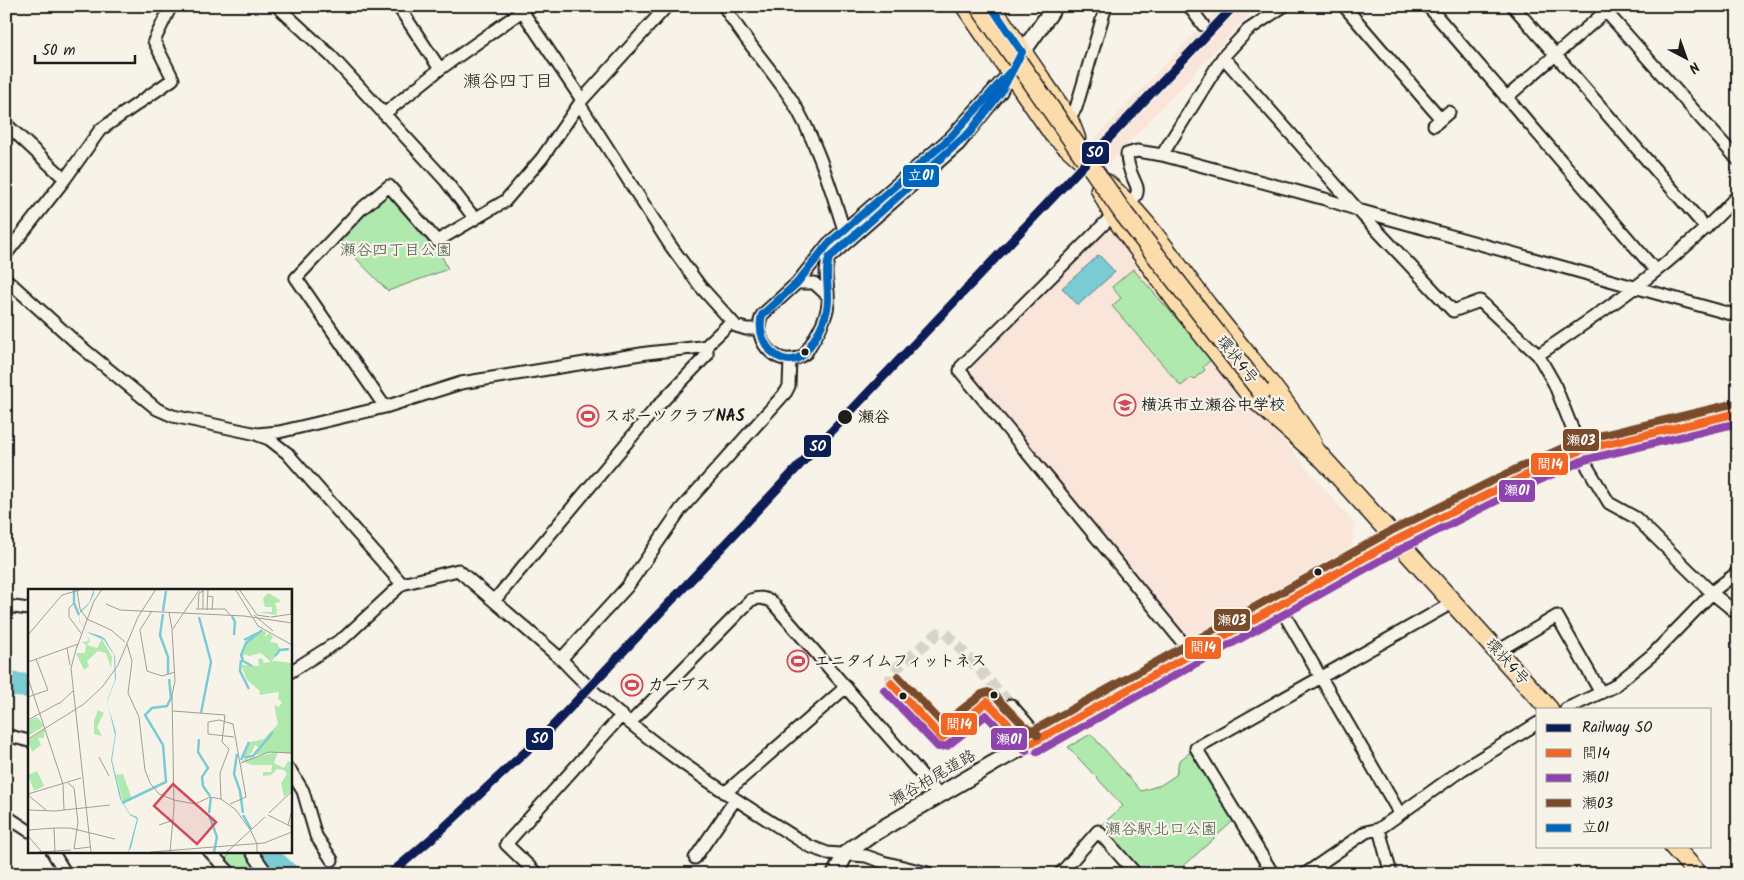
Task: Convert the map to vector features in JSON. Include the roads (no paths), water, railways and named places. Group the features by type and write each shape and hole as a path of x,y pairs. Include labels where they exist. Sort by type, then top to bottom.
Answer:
{"main road":[{"path":"966,6 1053,134 1130,204 1206,304 1290,408 1323,459"},
{"name":"環状4号","path":"979,6 1124,214 1261,390 1548,708"},
{"path":"991,6 1069,120 1088,166 1113,215 1180,306 1252,397 1323,459"},
{"path":"1010,72 1055,6"},
{"name":"瀬谷柏尾道路","path":"835,874 846,853 871,834 1396,540 1581,450 1738,413"},
{"path":"1675,848 1698,874"}],"street":[{"path":"6,254 65,179 100,130 173,79 154,41 171,6"},
{"path":"277,6 331,56 445,180 474,220"},
{"path":"398,6 440,69"},
{"path":"384,407 296,278 360,210 389,186 437,241 505,201 542,158 581,102 667,6"},
{"path":"724,6 791,100 808,131 820,159 844,230"},
{"path":"1053,134 1069,120 1082,92 1106,6"},
{"path":"1189,6 1203,25"},
{"path":"1162,155 1223,57 1248,30 1284,6"},
{"path":"1344,6 1441,119"},
{"path":"1428,6 1656,271"},
{"path":"1513,6 1706,228"},
{"path":"1506,98 1603,9 1738,160"},
{"path":"384,114 440,69 522,11 670,245 700,286 731,322 741,328 758,329"},
{"path":"1223,57 1358,210 1453,312 1480,301 1538,356 1554,383 1581,450 1601,492 1609,503 1636,518 1712,593 1738,614"},
{"path":"1010,72 1001,92 959,144 829,258 825,272 828,297 824,319 806,353 790,359 774,356 767,349 758,329 762,315 797,283 820,252 950,138 977,110 996,85 1010,72"},
{"path":"6,124 65,179"},
{"path":"1193,655 960,371 961,367 1113,215 1130,204 1136,197 1138,189 1127,163 1127,154 1137,151 1162,155 1326,199 1358,210 1738,316"},
{"path":"1538,356 1636,288 1706,228 1738,195"},
{"path":"6,279 88,352 157,409 173,416 256,434 269,439 286,453 402,584"},
{"path":"797,283 814,282 828,297"},
{"path":"256,434 288,430 384,407 461,383 648,353 701,348 707,345 731,322"},
{"path":"494,601 655,409 707,355 707,345"},
{"path":"561,659 626,587 681,509 786,392 789,386 790,359"},
{"path":"291,671 344,637 402,584 458,570 561,659 588,688 680,763 735,800 809,846 827,853 866,856 932,874"},
{"path":"1568,708 1613,687 1653,654 1712,593 1738,572"},
{"path":"632,722 750,600 759,597 771,601 939,795"},
{"path":"1273,874 1196,748 1452,603"},
{"path":"6,606 28,609"},
{"path":"1280,606 1400,814"},
{"path":"1498,651 1557,616 1602,693"},
{"path":"725,793 846,687"},
{"path":"1011,705 1029,726 1032,743"},
{"path":"1001,714 1017,733 1032,743"},
{"path":"537,874 506,844 622,715"},
{"path":"1305,874 1366,832 1379,828 1463,769 1536,725"},
{"path":"6,735 28,741"},
{"path":"291,772 303,791 316,836 332,860"},
{"path":"695,858 735,800"},
{"path":"6,816 28,830"},
{"path":"1379,828 1391,874"},
{"path":"1060,874 1098,831 1136,874"},
{"path":"53,852 64,872"},
{"path":"64,852 64,872"},
{"path":"211,852 231,874"},
{"path":"252,852 266,872 265,874"}],"water":[{"path":"1099,255 1115,272 1078,305 1062,288"}],"waterway":[{"path":"6,684 28,686"},
{"path":"263,852 287,874"}],"tunnel":[{"path":"1001,714 990,703 984,703 942,738 891,683 891,673 938,633 946,633 1011,705"}],"rail line":[{"name":"SO","path":"390,874 438,833 548,731 1234,6"}],"place":[{"name":"横浜市立瀬谷中学校","path":"1125,405"},
{"name":"スポーツクラブNAS","path":"588,416"},
{"name":"瀬谷","path":"845,417"},
{"name":"エニタイムフィットネス","path":"798,661"},
{"name":"カーブス","path":"632,685"}],"district":[{"name":"瀬谷四丁目","path":"508,82"}],"park label":[{"name":"瀬谷四丁目公園","path":"396,250"},
{"name":"瀬谷駅北口公園","path":"1161,829"}]}
